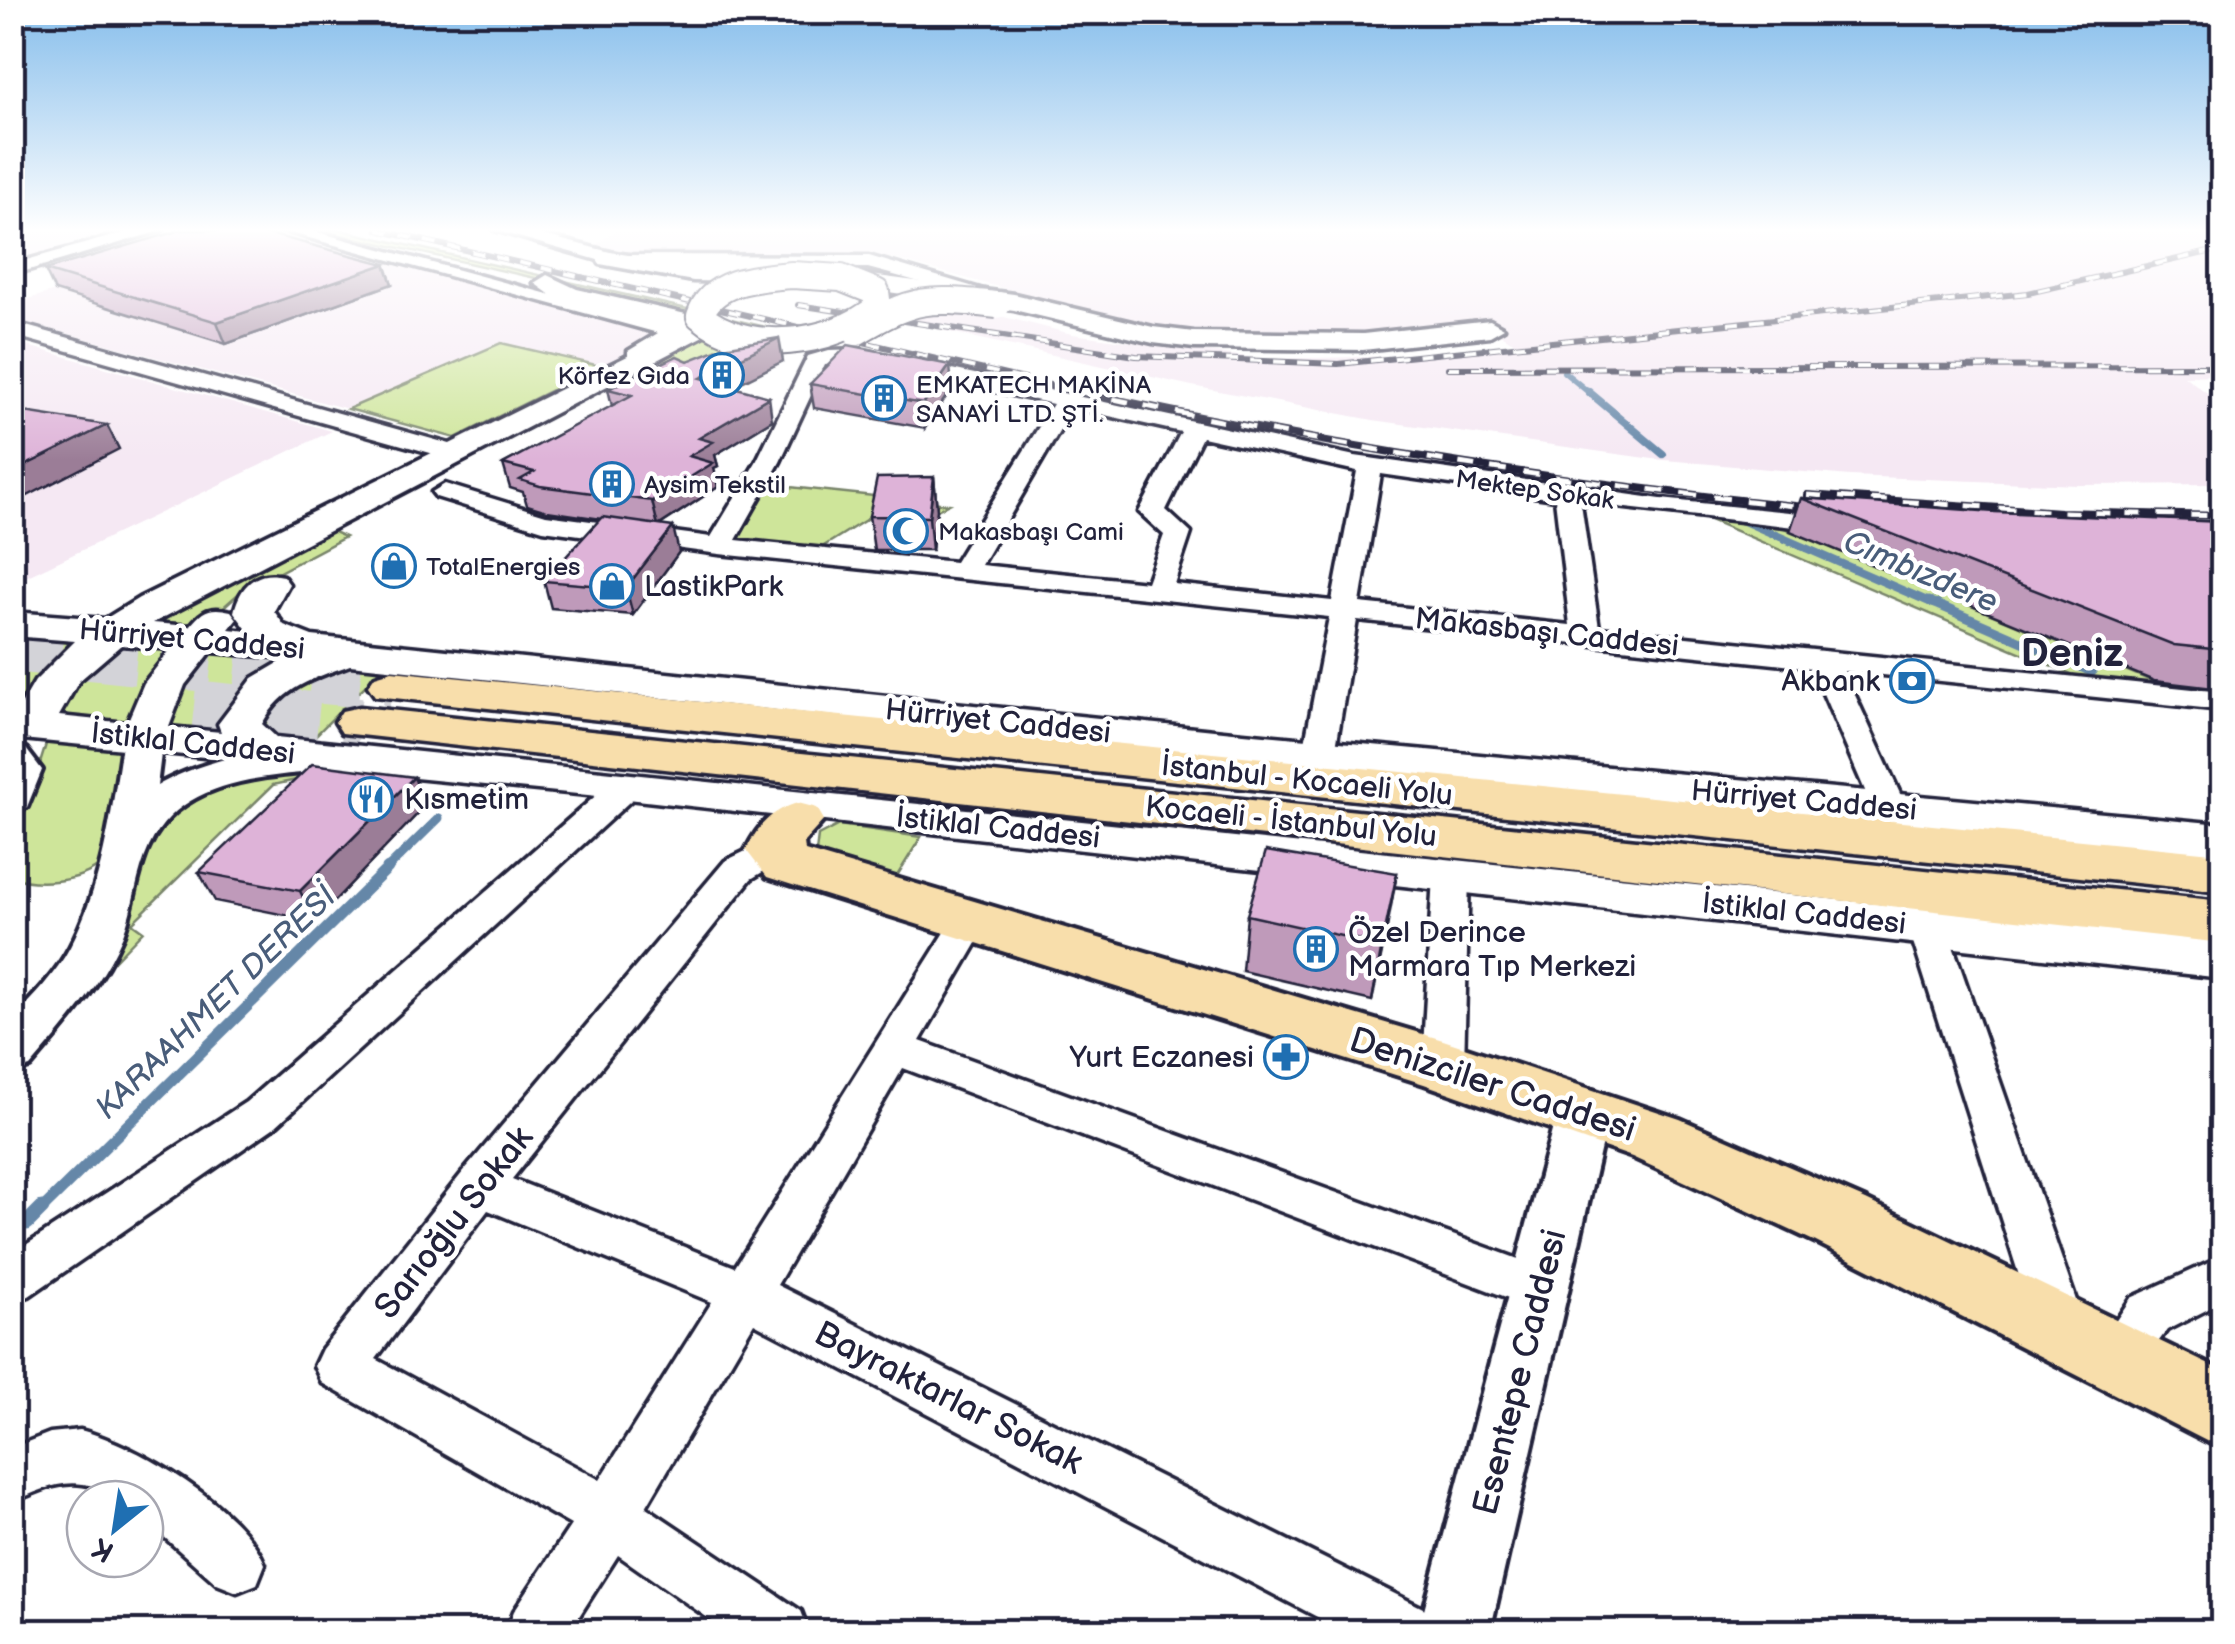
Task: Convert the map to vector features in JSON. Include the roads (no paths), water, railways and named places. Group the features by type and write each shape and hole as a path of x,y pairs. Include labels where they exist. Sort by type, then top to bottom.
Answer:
{"highway":[{"name":"İstanbul - Kocaeli Yolu","path":"372,706 2222,873"},
{"name":"Kocaeli - İstanbul Yolu","path":"372,706 1440,856 2222,922"},
{"path":"1777,798 2030,853"},
{"path":"1142,842 1440,856"}],"main road":[{"path":"12,656 24,640 22,626 125,610 223,571 437,470 680,342 694,328 613,307"},
{"path":"639,307 762,339"},
{"path":"650,357 705,340 701,307"},
{"path":"700,364 723,344 842,330 866,319 878,307"},
{"path":"23,747 77,660 161,640 240,601 437,470 742,348 856,332 902,307"},
{"path":"1020,307 1150,342 1232,350 1357,351 1495,332"},
{"path":"147,726 161,640 223,571"},
{"path":"270,584 254,604 260,622 270,633 306,648 354,638 443,646 1183,726 1233,745"},
{"name":"Hürriyet Caddesi","path":"22,626 161,640 306,648 372,706 1233,745 2222,840"},
{"path":"266,750 244,736 240,724 248,707 288,671 303,663 344,656 372,706"},
{"name":"İstiklal Caddesi","path":"23,747 90,732 147,726 266,750 372,706 628,785 805,827 1142,842"},
{"name":"Denizciler Caddesi","path":"805,827 786,864 1443,1066 1656,1138 1841,1220 2222,1411"},
{"name":"İstiklal Caddesi","path":"1440,856 1927,926 2222,959"}],"street":[{"path":"437,470 676,331 583,307"},
{"name":"Makasbaşı Caddesi","path":"12,328 437,470 543,522 962,573 2222,701"},
{"name":"Mektep Sokak","path":"719,546 768,462 816,362 829,356 859,355 1194,431 1370,465 1567,494 1867,526"},
{"path":"962,573 1066,402"},
{"path":"1157,593 1178,534 1152,512 1194,431"},
{"path":"1319,753 1370,465"},
{"path":"1567,494 1586,638"},
{"path":"1825,662 1890,808"},
{"name":"Makasbaşı Caddesi","path":"2133,693 2222,715"},
{"path":"128,845 159,804 197,780 245,768 372,706"},
{"path":"12,1052 44,1016 98,939 128,845 147,726"},
{"path":"12,1281 261,1114 628,785"},
{"name":"Sarıoğlu Sokak","path":"610,1516 340,1366 479,1186 738,870 805,827"},
{"path":"1440,856 1443,1066"},
{"path":"535,1632 610,1516 972,920"},
{"path":"1927,926 2089,1345 2222,1279"},
{"path":"896,1049 1540,1288"},
{"name":"Esentepe Caddesi","path":"1454,1632 1583,1112"},
{"name":"Bayraktarlar Sokak","path":"479,1186 745,1292 1408,1632"},
{"path":"12,1476 58,1457 96,1458 129,1474 237,1564"},
{"path":"610,1516 780,1632"}],"waterway":[{"name":"Cımbızdere","path":"1564,372 1592,395"},
{"name":"Cımbızdere","path":"1589,392 1663,454"},
{"name":"Cımbızdere","path":"1730,515 1934,604"},
{"name":"Cımbızdere","path":"1929,601 2092,672"},
{"name":"KARAAHMET DERESİ","path":"386,870 439,818"},
{"name":"KARAAHMET DERESİ","path":"40,1211 388,868"},
{"name":"KARAAHMET DERESİ","path":"27,1223 42,1208"}],"tunnel":[{"path":"12,647 392,686"},
{"path":"194,705 360,722"}],"railway":[{"path":"710,307 1093,395"},
{"path":"809,307 1136,356 1338,364 1895,307"},
{"path":"1448,368 2222,366"},
{"path":"1082,392 1266,430 1452,462 1825,509"},
{"path":"1807,495 2060,512 2222,516"}],"place":[{"name":"Körfez Gıda","path":"722,375"},
{"name":"EMKATECH MAKİNA SANAYİ LTD. ŞTİ.","path":"884,398"},
{"name":"Aysim Tekstil","path":"612,484"},
{"name":"Makasbaşı Cami","path":"906,531"},
{"name":"TotalEnergies","path":"394,566"},
{"name":"LastikPark","path":"612,586"},
{"name":"Akbank","path":"1912,681"},
{"name":"Kısmetim","path":"371,799"},
{"name":"Özel Derince Marmara Tıp Merkezi","path":"1316,949"},
{"name":"Yurt Eczanesi","path":"1286,1057"}],"district":[{"name":"Deniz","path":"2072,652"}]}
